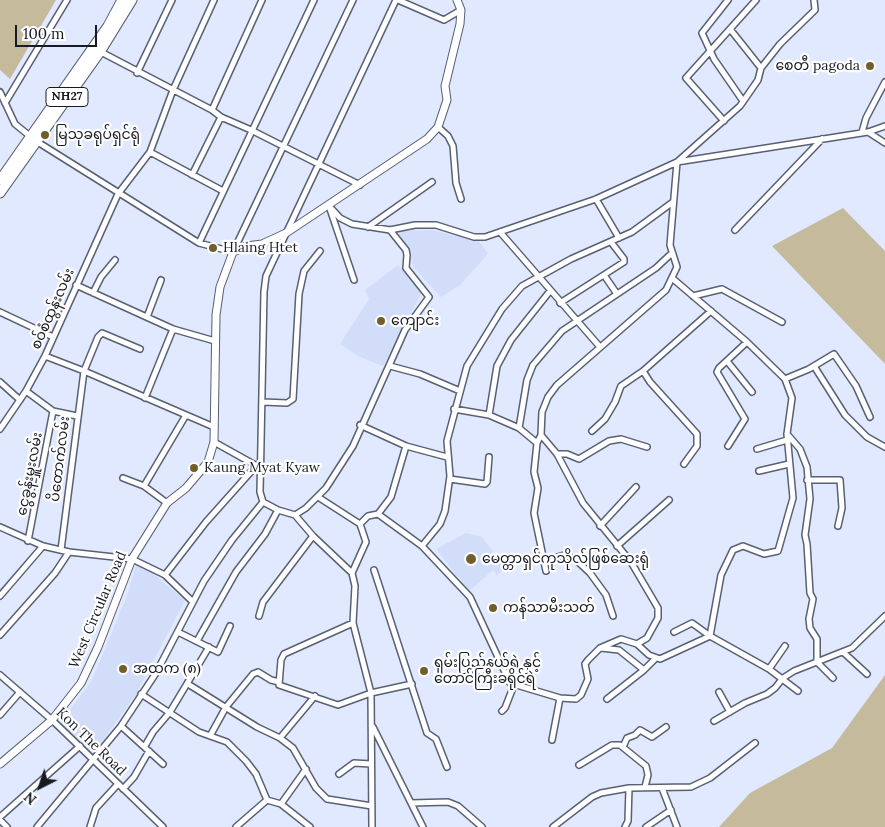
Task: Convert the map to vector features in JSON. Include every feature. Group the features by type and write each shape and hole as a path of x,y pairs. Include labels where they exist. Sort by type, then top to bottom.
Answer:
{"highway":[{"name":"NH27","path":"96,50 122,0"},
{"name":"NH27","path":"0,193 34,139 132,0"},
{"name":"NH27","path":"0,180 34,139"}],"street":[{"path":"5,103 67,0"},
{"path":"137,73 172,0"},
{"name":"စဝ်စံထွန်းလမ်း","path":"0,429 26,391 45,356 118,194 150,152 172,90 214,0"},
{"path":"212,110 262,0"},
{"path":"199,243 314,0"},
{"path":"233,252 353,0"},
{"path":"372,827 370,693 353,623 355,586 352,573 313,536 295,514 278,510 264,502 260,492 258,467 263,402 264,292 266,276 397,0 444,20 461,10"},
{"path":"0,92 15,124 34,139 118,194 199,243 233,252 247,246 262,244 286,233 427,140 438,127 446,100 445,86 457,40 461,10 458,0"},
{"path":"728,0 702,33 710,51 743,101"},
{"path":"724,122 686,78 756,0"},
{"path":"546,571 534,513 538,488 534,472 541,435 542,412 548,397 557,385 666,290 677,267 670,245 677,162 684,154 724,122 743,101 758,80 761,68 780,44 815,10 814,0"},
{"path":"730,28 761,68"},
{"path":"96,50 137,73 212,110 221,118 251,130 361,185"},
{"path":"865,132 866,118 884,85"},
{"path":"192,175 221,118"},
{"path":"329,206 340,218 352,224 368,228 390,230 416,225 436,225 474,237 500,232 596,200 677,162 865,132 885,126"},
{"path":"438,127 448,136 452,146 456,183 461,199"},
{"path":"865,132 885,143"},
{"path":"735,230 823,138"},
{"path":"150,152 223,191"},
{"path":"368,228 432,182"},
{"path":"596,200 619,238"},
{"path":"422,546 440,524 448,496 450,479 447,441 467,366 475,350 502,309 522,286 571,259 632,232 673,202"},
{"path":"329,206 354,280"},
{"path":"295,514 318,497 326,488 353,446 360,425 390,366 405,330 429,297 406,268 408,255 406,250 390,230"},
{"path":"500,232 600,347"},
{"path":"560,302 624,262 624,259 611,242"},
{"path":"263,402 287,403 293,398 299,294 304,271 320,251"},
{"name":"West Circular Road","path":"0,764 52,720 81,683 98,648 132,559 167,503 186,488 208,462 214,442 216,341 220,287 233,252"},
{"path":"519,428 527,380 533,365 562,331 656,268 672,253"},
{"path":"93,293 101,276 115,260"},
{"path":"604,275 617,294"},
{"path":"672,278 747,342 784,379 792,398 787,440 793,498 778,551 764,554 742,546 733,550 721,575 710,636"},
{"path":"147,317 161,280"},
{"path":"76,286 173,329 216,341"},
{"path":"693,296 722,289 782,322"},
{"path":"489,415 497,366 511,340 550,291"},
{"path":"592,431 605,419 615,402 621,386 643,371 710,311"},
{"path":"0,312 53,337"},
{"path":"145,398 173,329"},
{"name":"ပိတောက်လမ်း","path":"61,550 76,416 84,371 98,337 102,333 140,348"},
{"path":"728,446 746,419 718,376 719,368 747,342"},
{"path":"784,379 814,366 834,354 856,386 870,417"},
{"path":"45,356 214,427"},
{"path":"727,361 752,392"},
{"path":"390,366 420,374 460,391"},
{"path":"814,366 845,415 867,438 885,447"},
{"path":"643,371 650,382 697,434 698,446 684,464"},
{"path":"0,382 20,400"},
{"path":"26,391 53,411 76,416"},
{"path":"454,409 489,415 519,428 538,443"},
{"name":"ငွေခွန်းမှူးလမ်း","path":"28,541 53,411"},
{"path":"144,486 186,415"},
{"path":"360,425 406,446 448,457"},
{"path":"787,434 800,449 807,467 810,499 805,535 810,593 813,599 809,619 810,628 817,639 817,662 833,678"},
{"path":"541,435 557,454 583,503 631,562 658,608 658,618 647,638 637,644"},
{"path":"557,454 567,454 579,459 610,441 621,439 647,448"},
{"path":"757,450 787,440"},
{"path":"214,442 258,467"},
{"path":"360,524 368,516 378,514 391,497 406,446"},
{"path":"450,479 485,484 487,482 488,457"},
{"path":"759,471 789,464"},
{"path":"165,575 206,522 258,467"},
{"path":"123,478 144,486 167,503"},
{"path":"807,480 840,480 842,508 838,526"},
{"path":"600,526 636,487"},
{"path":"318,497 360,524 366,542 352,573"},
{"path":"617,546 669,500"},
{"path":"37,827 94,761 121,726 156,673 204,581 232,540 264,502"},
{"path":"197,641 236,572 265,534 278,510"},
{"path":"378,514 422,546 470,597 508,679 514,685 560,698 576,699 581,695 588,679 585,664 600,648 622,639 637,644 648,655 660,659 678,653 710,636"},
{"path":"0,527 43,546 69,552 132,559 165,575 194,602"},
{"path":"259,616 263,602 313,536"},
{"path":"0,596 43,546"},
{"path":"0,635 55,573 69,552"},
{"path":"545,561 564,555 575,559 590,573 606,595 613,616"},
{"path":"374,570 428,733 436,739 447,766"},
{"path":"714,721 767,694 783,678 794,671 852,648 885,616"},
{"path":"279,682 281,660 284,654 353,623"},
{"path":"674,632 692,623 710,636 769,669 798,691"},
{"path":"178,632 218,652 230,626"},
{"path":"769,669 785,646"},
{"path":"123,789 134,777 153,732 170,712 209,647"},
{"path":"600,648 619,650 644,670"},
{"path":"843,652 867,674"},
{"path":"607,698 644,670 656,658"},
{"path":"210,736 226,707 256,672 279,682 282,687 315,696 338,705 370,693 412,684"},
{"name":"Kon The Road","path":"0,675 80,746 163,827"},
{"path":"188,684 257,727 280,738 293,748 316,788 326,799 372,806"},
{"path":"502,711 506,708 514,685"},
{"path":"0,715 20,692"},
{"path":"719,692 730,712"},
{"path":"141,694 199,732 227,742 256,774 267,800"},
{"path":"280,738 315,696"},
{"path":"552,740 560,698"},
{"path":"371,725 423,827"},
{"path":"121,726 163,764"},
{"path":"623,747 627,738 635,735 640,730 652,736 666,726"},
{"path":"553,827 592,797 629,788 691,787 710,778 755,743"},
{"path":"579,765 612,745 623,747 646,766 648,775 645,788"},
{"path":"0,817 80,746"},
{"path":"339,774 354,763 371,764"},
{"path":"281,804 306,769"},
{"path":"90,827 96,808 118,784"},
{"path":"625,827 628,821 629,788"},
{"path":"662,788 677,827"},
{"path":"267,800 281,804 306,826"},
{"path":"236,827 267,800"},
{"path":"411,803 448,802 458,806 482,827"},
{"path":"646,827 671,810"},
{"path":"0,820 7,827"}],"shaded area":[{"path":"0,0 56,0 10,79 0,70"},
{"path":"843,208 885,251 885,364 772,246"},
{"name":"ကျောင်း","path":"431,230 480,242 488,254 460,285 441,297 413,267 409,249 397,231"},
{"name":"ကျောင်း","path":"398,265 422,292 383,366 358,356 340,344 369,299 365,290"},
{"name":"မေတ္တာရှင်ကုသိုလ်ဖြစ်ဆေးရုံ","path":"466,533 482,537 505,568 497,575 493,570 469,591 436,549"},
{"name":"အထက (၈)","path":"136,565 152,573 185,600 135,696 93,754 60,723 91,682 127,596"},
{"path":"885,675 885,827 719,827 750,793 832,748"}],"place":[{"name":"စေတီ pagoda","path":"870,66"},
{"name":"မြသုခရုပ်ရှင်ရုံ","path":"45,135"},
{"name":"Hlaing Htet","path":"213,248"},
{"name":"ကျောင်း","path":"381,321"},
{"name":"Kaung Myat Kyaw","path":"194,468"},
{"name":"မေတ္တာရှင်ကုသိုလ်ဖြစ်ဆေးရုံ","path":"471,559"},
{"name":"ကန်သာမီးသတ်","path":"493,608"},
{"name":"အထက (၈)","path":"123,669"},
{"name":"ရှမ်းပြည်နယ်ရဲ နှင့် တောင်ကြီးခရိုင်ရဲ","path":"424,671"}]}
